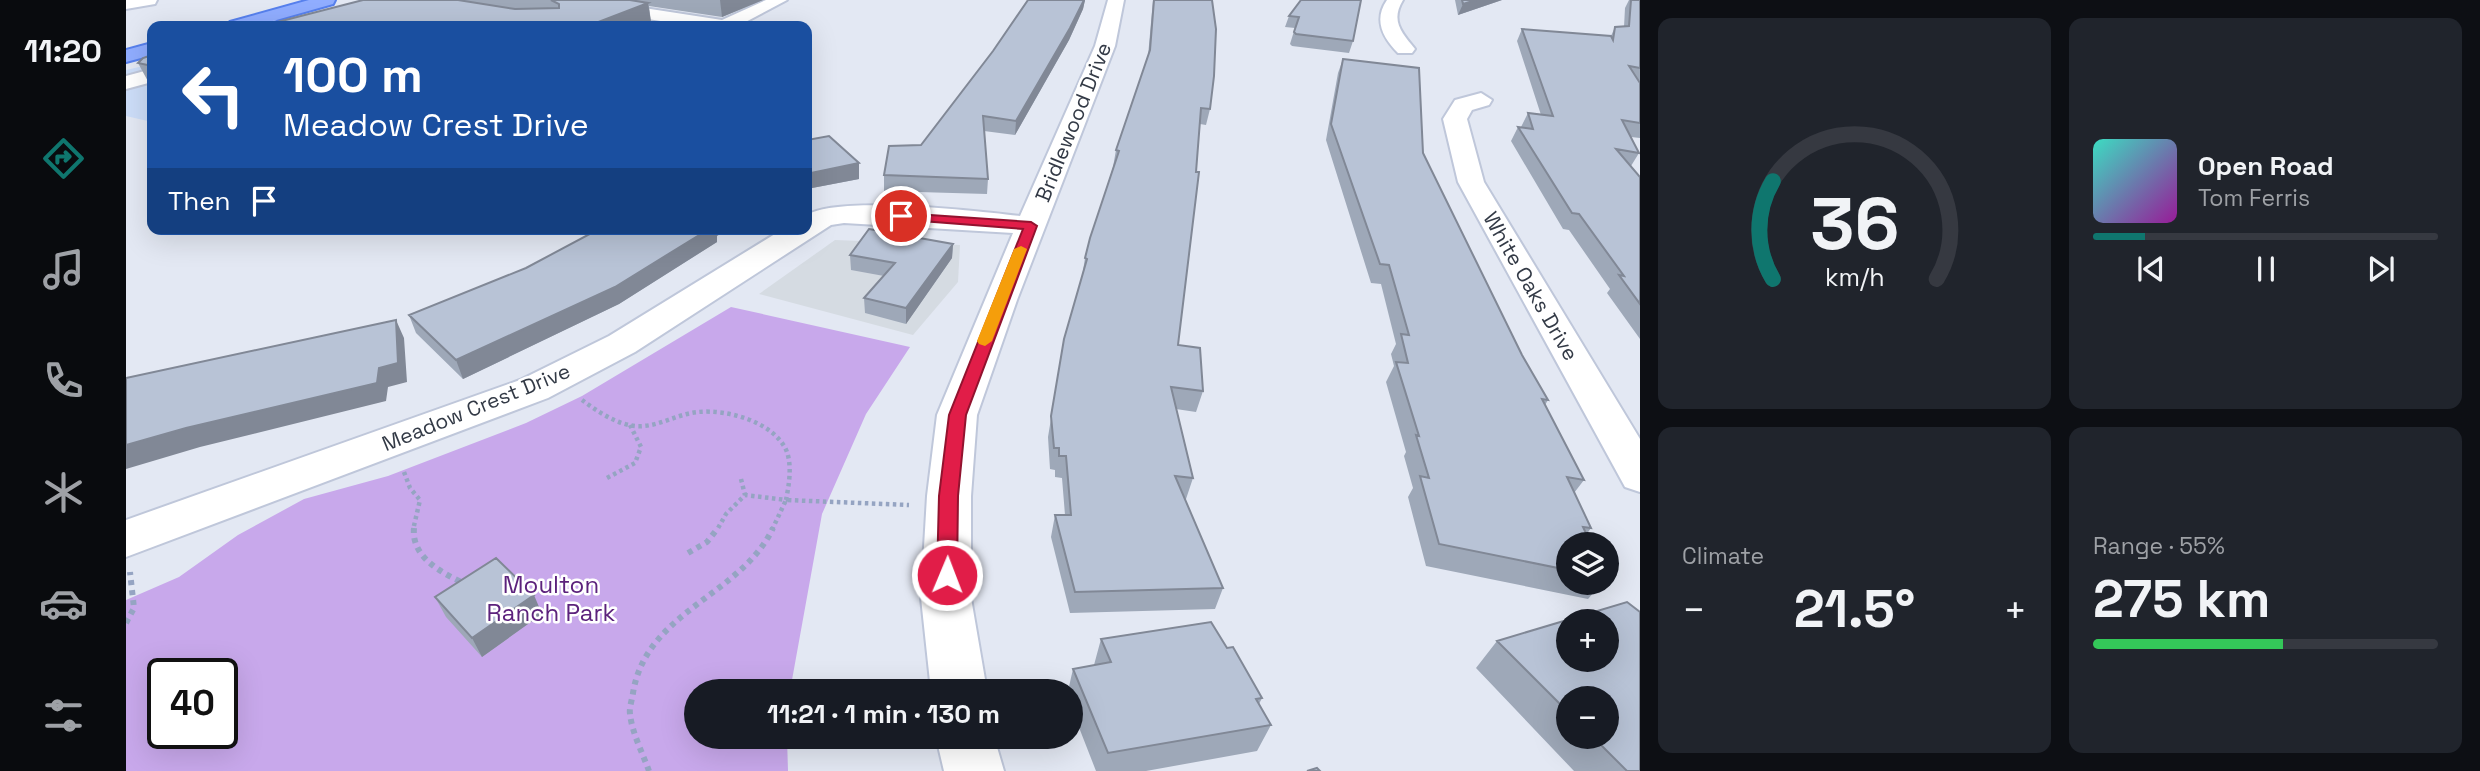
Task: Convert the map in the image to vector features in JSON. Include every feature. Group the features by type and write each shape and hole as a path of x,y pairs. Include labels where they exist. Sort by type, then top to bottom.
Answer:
{"main road":[{"path":"254,21 327,0"},
{"path":"126,56 147,50"}],"street":[{"path":"126,4 149,0"},
{"path":"560,0 693,21"},
{"path":"619,9 643,0"},
{"path":"735,21 779,0"},
{"name":"Bridlewood Drive","path":"957,679 946,598 948,506 957,415 1105,46 1116,0"},
{"path":"1395,0 1388,13 1389,28 1393,39 1405,49"},
{"path":"126,83 147,77"},
{"path":"126,90 147,95"},
{"name":"White Oaks Drive","path":"1481,100 1463,105 1455,119 1471,182 1640,477"},
{"name":"Meadow Crest Drive","path":"812,224 822,218 844,214 983,220 1031,226"},
{"name":"Meadow Crest Drive","path":"128,553 302,472 398,440 553,379 622,344 794,235"},
{"path":"968,749 974,771"}],"path":[{"path":"553,379 586,403 630,425 649,425 698,412 723,415 759,425 785,447 790,476 786,500 766,543 737,573 662,634 637,669 630,714 649,771"},
{"path":"607,478 635,463 640,447 630,425"},
{"path":"398,440 405,477 420,500 414,534 418,549 432,565 471,590"},
{"path":"741,479 745,495"},
{"path":"745,495 786,500 948,506"},
{"path":"688,552 708,544 720,531 724,517 745,495"},
{"path":"126,623 134,608 128,553"}],"shaded area":[{"path":"147,65 147,121 126,116 126,70"},
{"path":"835,240 960,245 958,282 913,335 759,294"}],"green space":[{"name":"Moulton Ranch Park","path":"731,307 910,347 866,414 822,514 792,679 684,679 684,749 787,749 788,771 126,771 126,600 179,577 238,535 304,499 388,476 526,423 582,396"}],"building":[{"path":"363,0 458,0 515,9 559,8 559,4 551,0 630,0 648,3 601,21 281,21"},
{"path":"1028,0 1084,0 1016,121 983,116 988,179 884,175 889,146 921,145 993,51"},
{"path":"1154,0 1212,0 1216,29 1210,109 1201,108 1196,172 1199,172 1178,345 1200,348 1203,391 1171,387 1193,478 1175,476 1223,588 1075,592 1055,515 1071,515 1066,456 1059,456 1059,448 1054,448 1051,416 1064,339 1087,259 1085,258 1090,238 1150,50"},
{"path":"1301,0 1361,0 1353,41 1296,34 1294,32 1299,17 1289,16"},
{"path":"1631,0 1640,0 1640,68 1629,66 1640,83 1640,123 1622,120 1639,153 1616,149 1640,177 1640,304 1619,275 1624,276 1579,214 1572,213 1518,127 1533,129 1528,113 1553,116 1522,29 1611,36 1613,40 1615,27 1629,26"},
{"path":"147,57 147,65 138,63"},
{"path":"1343,59 1419,68 1423,153 1522,355 1548,400 1542,399 1584,480 1567,477 1591,528 1583,527 1585,532 1556,532 1556,568 1439,544 1420,476 1429,478 1396,362 1408,363 1401,334 1409,335 1389,265 1380,264 1331,124"},
{"path":"829,136 859,163 812,173 812,139"},
{"path":"869,229 953,244 906,308 864,298 895,263 850,255"},
{"path":"588,235 699,235 615,287 456,360 409,315 526,268"},
{"path":"396,320 398,363 379,368 377,383 186,428 126,445 126,378"},
{"path":"496,558 534,595 472,638 435,597"},
{"path":"1627,602 1640,612 1640,771 1627,771 1605,749 1619,749 1619,686 1556,686 1556,700 1497,641 1556,623 1556,672 1619,672 1619,609 1604,609"},
{"path":"1211,622 1227,648 1233,647 1262,698 1256,699 1271,725 1108,753 1083,693 1083,679 1077,679 1073,669 1111,662 1101,639"}],"slow traffic":[{"path":"985,341 1021,249"}],"route":[{"path":"901,216 983,220 1031,226 957,415 949,496 947,575"}]}
